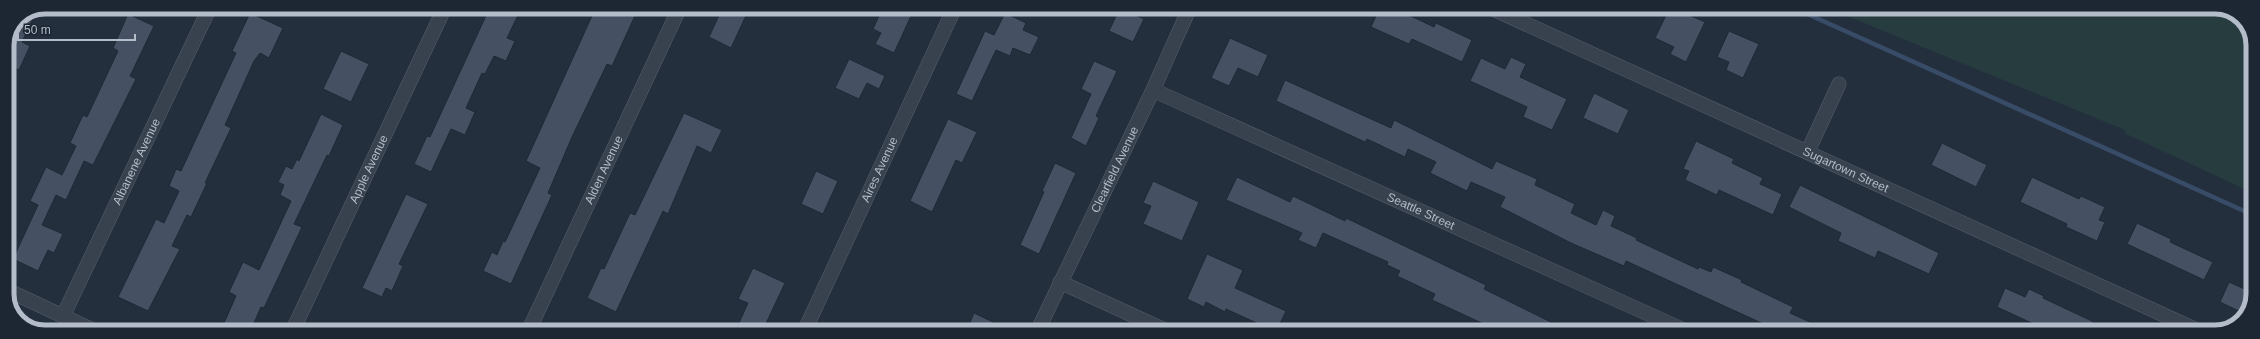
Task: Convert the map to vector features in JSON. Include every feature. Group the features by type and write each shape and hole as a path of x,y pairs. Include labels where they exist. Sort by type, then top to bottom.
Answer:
{"street":[{"name":"Albanene Avenue","path":"63,316 207,14"},
{"name":"Apple Avenue","path":"295,325 442,14"},
{"name":"Alden Avenue","path":"531,325 677,14"},
{"name":"Aires Avenue","path":"807,325 953,14"},
{"name":"Clearfield Avenue","path":"1040,325 1153,90 1187,14"},
{"name":"Sugartown Street","path":"1505,14 1808,151 2187,325"},
{"path":"1808,151 1839,84"},
{"name":"Seattle Street","path":"1153,90 1673,325"},
{"path":"1060,282 1154,325"},
{"path":"14,293 82,325"}],"green space":[{"path":"1842,14 2219,14 2229,17 2237,23 2244,33 2246,43 2246,190 2124,133 2125,130"}],"building":[{"path":"128,14 154,26 130,76 136,79 93,165 84,161 66,200 56,195 42,225 63,234 54,253 48,250 38,271 14,259 38,205 30,201 46,167 62,175 76,146 70,143 83,115 87,117 118,51 113,48"},
{"path":"250,14 283,28 269,58 260,53 254,61 225,125 231,128 205,183 207,183 191,217 187,215 172,246 180,249 148,311 118,297 156,219 164,223 179,191 169,186 176,169 181,171 236,53 232,51"},
{"path":"487,14 519,14 507,38 515,41 506,61 494,56 485,74 482,73 466,108 475,112 465,135 451,129 431,172 414,164 427,136 430,137"},
{"path":"593,14 636,14 612,66 607,64 572,137 548,193 552,195 511,284 483,271 492,252 497,255 503,241 505,242 540,168 526,161"},
{"path":"720,14 747,14 731,48 709,37"},
{"path":"880,14 907,14 911,16 894,53 875,44 881,33 873,29"},
{"path":"1004,14 1007,14 1026,23 1023,30 1039,37 1030,55 1013,48 1010,56 996,50 972,101 956,94 985,31 994,35"},
{"path":"1117,14 1133,14 1144,19 1133,42 1109,31"},
{"path":"1377,14 1407,14 1434,27 1436,23 1472,40 1462,62 1412,39 1409,44 1371,27"},
{"path":"1667,14 1686,14 1705,22 1686,62 1670,54 1674,47 1655,38"},
{"path":"34,16 22,42 30,46 19,70 14,68 14,45 16,33 23,23"},
{"path":"1729,31 1759,44 1743,78 1726,70 1729,62 1717,57"},
{"path":"1230,38 1268,55 1258,77 1238,68 1229,86 1211,78"},
{"path":"341,51 369,64 351,102 323,89"},
{"path":"1511,57 1526,64 1520,77 1567,99 1552,130 1523,117 1527,107 1470,81 1481,58 1505,69"},
{"path":"849,59 885,76 879,89 867,83 859,99 835,88"},
{"path":"1094,61 1117,71 1096,116 1099,118 1086,146 1071,138 1091,94 1081,89"},
{"path":"1285,80 1391,128 1394,120 1492,169 1496,161 1537,179 1535,185 1575,204 1571,213 1596,225 1603,210 1615,216 1611,226 1637,238 1636,240 1698,269 1699,267 1711,272 1713,267 1742,280 1741,282 1793,307 1790,313 1817,325 1766,325 1626,261 1624,266 1571,243 1500,207 1505,197 1471,182 1467,191 1430,173 1436,162 1408,149 1405,157 1367,139 1365,142 1276,101"},
{"path":"1594,93 1629,110 1618,134 1583,118"},
{"path":"684,113 722,130 711,153 697,146 668,214 663,211 616,312 587,298 601,268 604,269 630,213 635,215"},
{"path":"321,114 343,125 329,156 327,155 294,224 302,227 264,308 261,307 253,325 223,325 236,296 229,292 243,262 259,270 291,201 280,195 284,185 278,182 286,166 292,169 297,159 299,161"},
{"path":"948,119 977,132 962,163 956,160 932,212 910,201"},
{"path":"1696,141 1734,159 1732,163 1763,178 1760,184 1782,194 1773,215 1719,190 1717,195 1685,180 1689,171 1683,169"},
{"path":"1942,143 1987,165 1976,187 1931,165"},
{"path":"1055,163 1076,173 1039,254 1020,245 1044,192 1042,191"},
{"path":"816,171 838,181 823,214 801,204"},
{"path":"1237,177 1290,202 1293,196 1345,221 1346,218 1486,285 1484,289 1557,325 1486,325 1432,300 1435,294 1397,276 1400,271 1387,265 1388,262 1323,233 1316,248 1298,240 1302,233 1226,200"},
{"path":"2032,177 2079,199 2081,196 2105,207 2099,220 2105,222 2097,241 2066,227 2067,224 2020,202"},
{"path":"1153,181 1199,202 1182,241 1143,224 1151,206 1143,203"},
{"path":"1800,185 1939,253 1929,274 1878,251 1875,258 1838,241 1841,233 1789,207"},
{"path":"406,194 428,204 399,264 403,266 392,291 386,288 382,297 362,288"},
{"path":"2137,223 2171,239 2170,242 2213,262 2204,280 2127,244"},
{"path":"1207,254 1243,270 1235,288 1286,311 1279,325 1261,325 1226,309 1225,312 1206,302 1204,307 1187,299"},
{"path":"753,268 785,283 765,325 738,325 748,303 738,299"},
{"path":"2229,282 2246,290 2246,298 2240,312 2220,302"},
{"path":"2005,288 2025,297 2029,289 2044,296 2043,298 2094,322 2092,325 2036,325 1997,307"},
{"path":"974,313 999,325 969,325"}],"waterway":[{"path":"1808,14 2246,212"}]}
